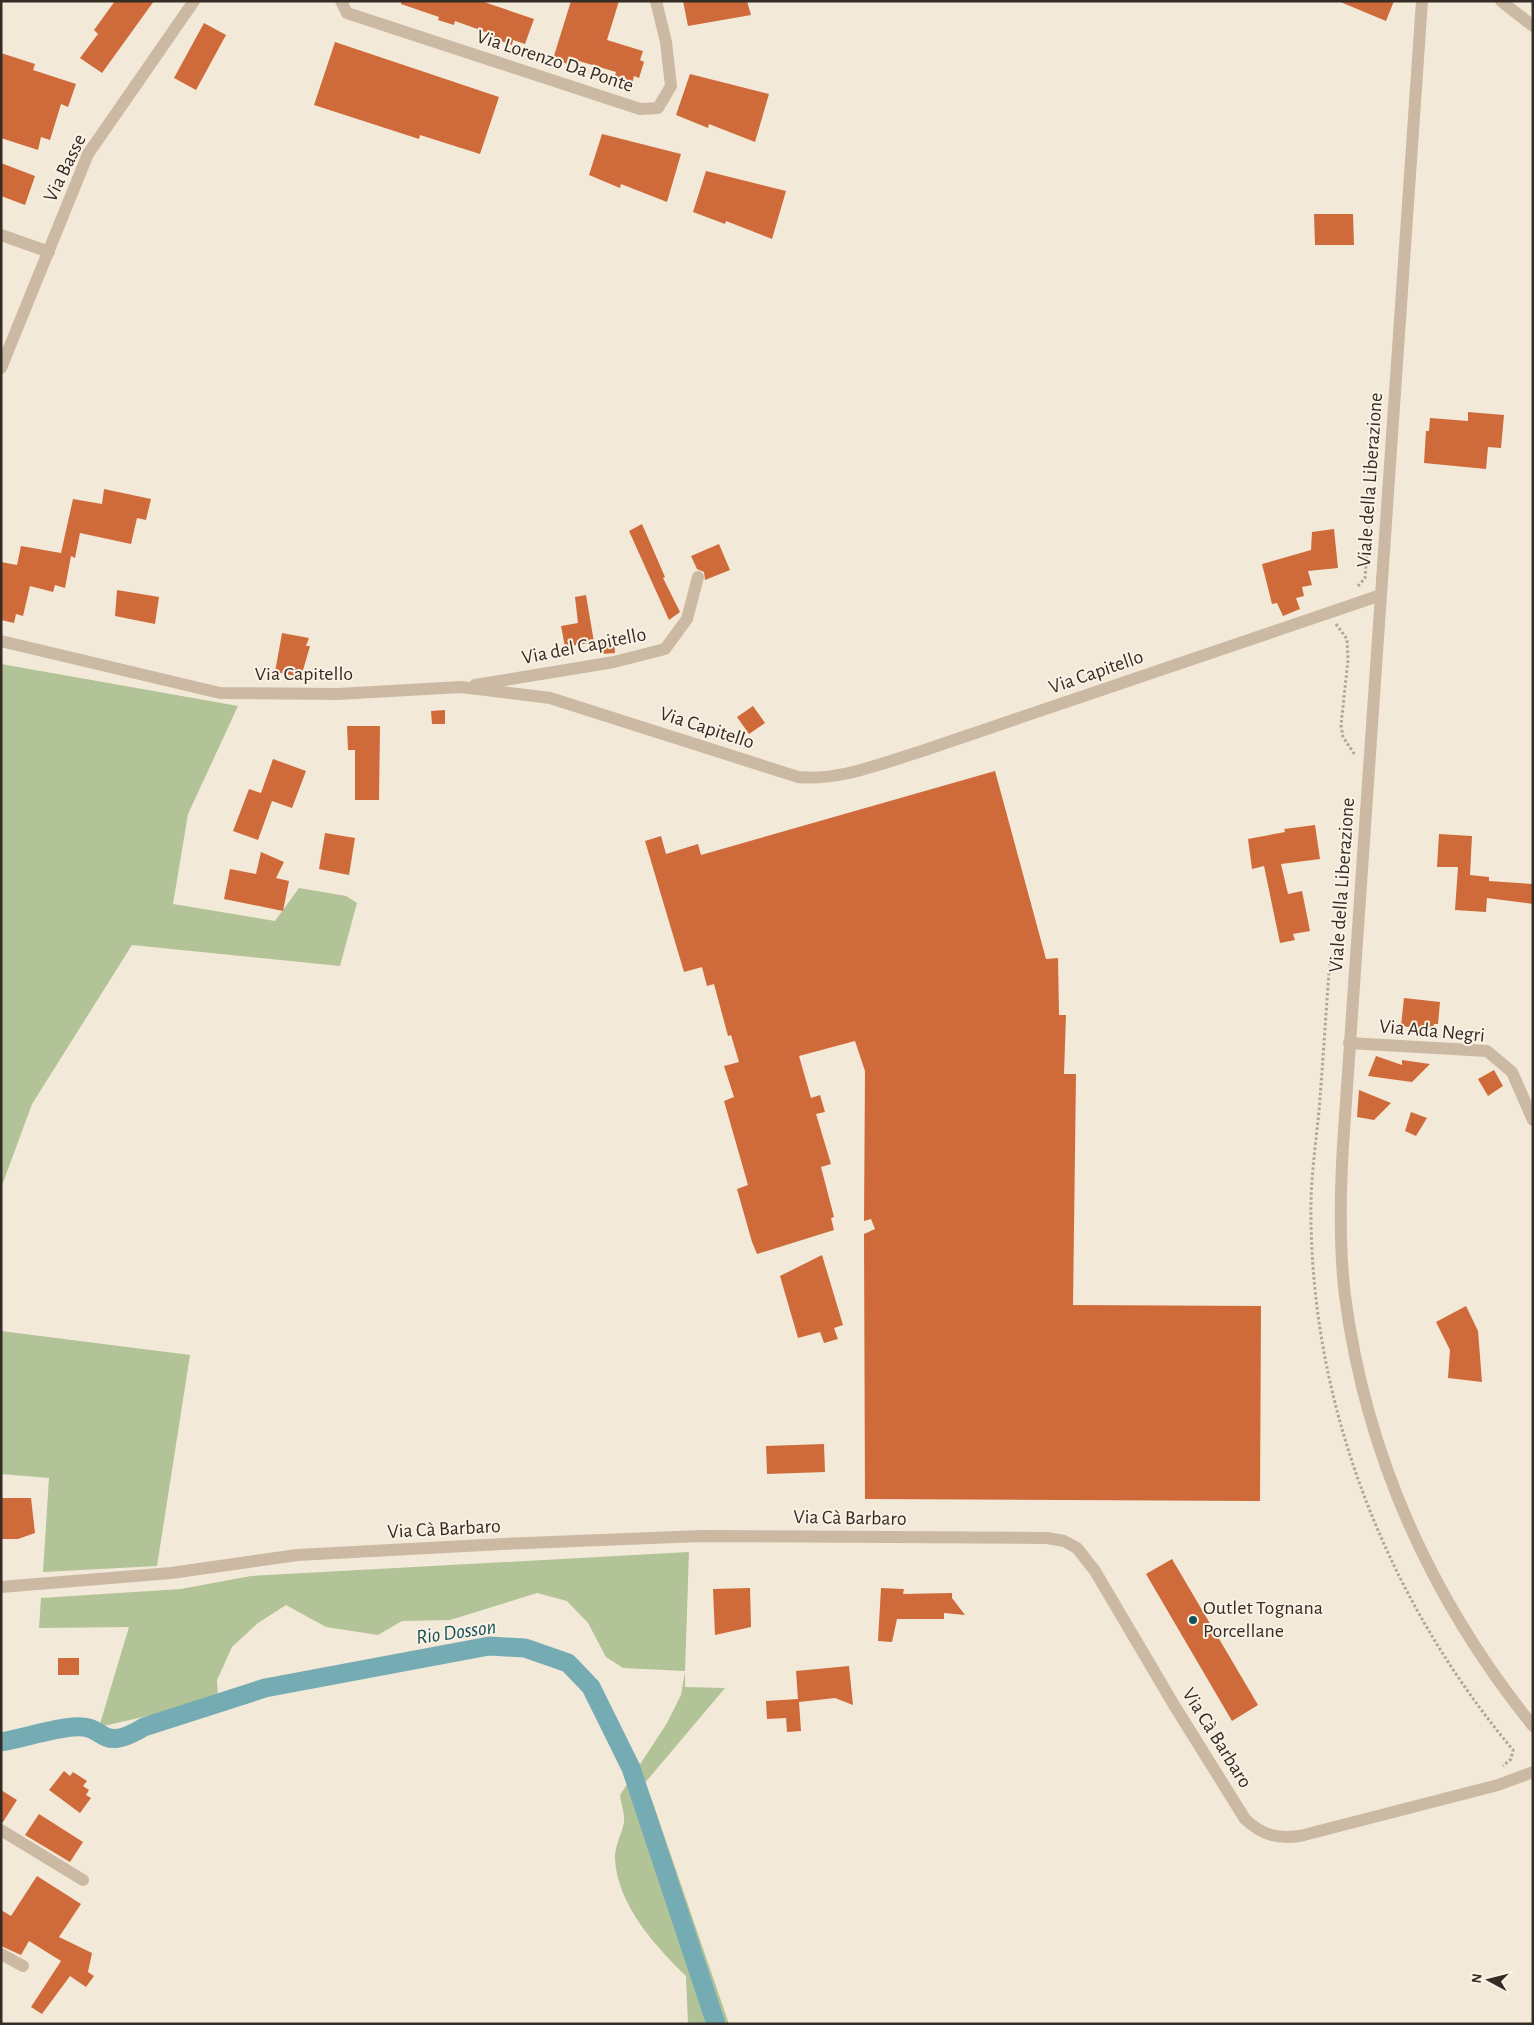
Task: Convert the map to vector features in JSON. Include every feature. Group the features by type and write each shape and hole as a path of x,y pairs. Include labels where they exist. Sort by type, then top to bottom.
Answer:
{"street":[{"name":"Via Basse","path":"1,368 88,154 194,1"},
{"name":"Via Lorenzo Da Ponte","path":"341,1 347,13 640,108 658,108 671,86 670,63 656,1"},
{"name":"Viale della Liberazione","path":"1422,1 1349,1044 1340,1208 1342,1252 1345,1295 1355,1357 1375,1437 1403,1512 1443,1597 1496,1680 1533,1726"},
{"path":"1501,1 1533,26"},
{"path":"1,235 48,252"},
{"name":"Via del Capitello","path":"461,687 614,662 665,649 687,619 698,577"},
{"name":"Via Capitello","path":"1,641 220,693 338,694 461,687 550,698 798,777 818,779 851,772 919,752 1381,595"},
{"name":"Via Ada Negri","path":"1349,1044 1487,1051 1512,1072 1533,1120"},
{"name":"Via Cà Barbaro","path":"1,1587 170,1573 297,1556 503,1544 701,1536 1046,1538 1064,1541 1077,1548 1095,1571 1174,1705 1245,1819 1256,1830 1276,1837 1300,1836 1498,1785 1533,1772"},
{"path":"1,1830 83,1880"},
{"path":"1,1954 23,1966"}],"path":[{"path":"1354,591 1365,578 1370,515"},
{"path":"1336,624 1347,639 1348,660 1341,726 1343,737 1355,756 1355,765"},
{"path":"1343,938 1342,948 1330,960 1311,1198 1317,1314 1324,1362 1362,1492 1392,1560 1427,1629 1479,1708 1513,1750 1511,1759 1502,1767"}],"green space":[{"path":"1,664 238,706 188,814 173,904 275,921 299,888 346,896 357,903 340,966 132,945 32,1104 1,1188"},
{"path":"1,1331 190,1355 157,1566 43,1572 49,1478 1,1474"},
{"path":"689,1552 685,1671 623,1668 606,1657 588,1623 567,1601 537,1593 450,1620 402,1621 378,1635 326,1627 286,1605 258,1623 232,1647 217,1680 218,1700 99,1727 129,1627 39,1628 41,1598 181,1589 251,1576"},
{"path":"685,1672 685,1687 725,1688 644,1784 653,1803 729,2024 688,2024 686,1976 662,1952 640,1924 623,1893 615,1860 624,1822 620,1795 667,1723 681,1695"}],"building":[{"path":"115,1 154,1 102,73 80,58 98,34 94,30"},
{"path":"401,1 481,1 534,19 525,44 513,40 512,45 493,38 494,35 455,21 454,25 438,20 439,17 401,4"},
{"path":"571,1 619,1 607,40 643,51 640,60 644,62 639,78 634,76 632,84 614,79 616,72 572,59 570,65 553,59"},
{"path":"683,1 747,1 751,15 688,26"},
{"path":"1338,1 1394,1 1386,21"},
{"path":"204,23 226,35 196,90 174,78"},
{"path":"335,42 499,97 480,154 420,135 419,139 314,105"},
{"path":"1,53 35,64 33,70 76,84 68,107 61,104 50,140 41,137 38,150 1,138"},
{"path":"690,74 769,94 755,142 709,124 708,128 676,115"},
{"path":"602,134 681,154 667,202 621,184 620,188 589,175"},
{"path":"1,163 35,176 25,205 1,196"},
{"path":"706,171 786,191 772,239 726,221 725,224 693,212"},
{"path":"1314,214 1353,214 1354,245 1315,245"},
{"path":"1468,412 1504,415 1501,448 1488,447 1486,469 1424,463 1426,431 1429,431 1430,418 1468,421"},
{"path":"104,489 151,499 146,520 137,518 131,544 80,533 75,558 71,556 65,588 55,585 53,592 30,586 23,616 16,614 14,623 1,620 1,562 17,565 21,546 61,553 73,499 102,504"},
{"path":"642,524 665,577 663,578 680,612 669,620 629,531"},
{"path":"1334,529 1338,568 1308,571 1312,585 1302,587 1304,596 1296,598 1300,609 1283,616 1277,603 1272,604 1262,564 1311,550 1312,532"},
{"path":"719,544 730,570 705,580 704,572 697,569 691,556"},
{"path":"117,590 159,597 155,624 115,616"},
{"path":"586,595 594,642 565,647 561,626 578,623 575,597"},
{"path":"282,633 309,638 306,646 310,646 301,677 275,672"},
{"path":"614,639 615,653 601,654 600,640"},
{"path":"753,706 765,723 749,734 737,717"},
{"path":"445,710 445,724 432,724 431,711"},
{"path":"347,726 380,726 379,800 355,800 355,750 348,750"},
{"path":"273,759 306,771 292,808 272,801 258,840 233,831 249,789 261,793"},
{"path":"995,771 1046,959 1058,958 1059,1015 1066,1015 1064,1074 1076,1074 1073,1305 1261,1306 1260,1501 865,1499 864,1234 875,1229 871,1219 864,1221 865,1071 855,1041 799,1056 811,1098 820,1095 825,1112 816,1114 831,1164 821,1167 834,1217 831,1218 834,1230 757,1254 752,1242 737,1189 748,1185 724,1101 734,1097 724,1066 739,1062 731,1035 728,1036 714,984 707,986 702,967 684,972 645,841 661,836 666,854 698,844 701,855"},
{"path":"1315,825 1320,859 1281,864 1288,894 1302,891 1310,931 1293,934 1295,940 1280,943 1264,866 1252,869 1248,839 1285,832 1284,829"},
{"path":"325,833 355,838 349,875 319,869"},
{"path":"1439,834 1472,836 1470,875 1489,877 1489,881 1533,884 1533,904 1487,898 1486,912 1455,910 1458,867 1437,867"},
{"path":"261,852 284,862 276,878 289,881 283,911 224,899 230,869 256,874"},
{"path":"1404,998 1440,1002 1438,1024 1434,1024 1433,1030 1401,1026"},
{"path":"1376,1056 1402,1065 1402,1060 1430,1064 1412,1082 1368,1076"},
{"path":"1494,1070 1503,1086 1488,1096 1478,1079"},
{"path":"1359,1090 1391,1103 1374,1120 1357,1117"},
{"path":"1411,1112 1427,1118 1416,1136 1405,1131"},
{"path":"822,1255 843,1325 834,1328 838,1339 824,1343 820,1332 798,1338 780,1276"},
{"path":"1466,1306 1478,1331 1482,1382 1448,1378 1450,1350 1436,1322"},
{"path":"824,1444 825,1472 767,1474 766,1446"},
{"path":"1,1498 31,1498 35,1533 18,1539 1,1539"},
{"path":"1172,1559 1258,1705 1232,1721 1146,1574"},
{"path":"750,1588 751,1627 715,1635 713,1589"},
{"path":"881,1588 904,1589 903,1594 952,1593 952,1598 965,1615 944,1613 944,1619 897,1619 892,1642 878,1641"},
{"path":"58,1658 79,1658 79,1675 58,1675"},
{"path":"849,1666 853,1705 835,1698 799,1702 801,1731 787,1732 786,1718 767,1719 766,1701 798,1699 796,1671"},
{"path":"64,1771 70,1776 73,1772 87,1781 83,1786 89,1790 86,1795 91,1798 80,1813 49,1790"},
{"path":"1,1790 17,1800 3,1822 1,1822"},
{"path":"39,1814 83,1842 70,1862 25,1835"},
{"path":"37,1876 81,1904 59,1937 92,1953 88,1972 94,1976 86,1987 70,1976 42,2014 31,2007 61,1961 29,1941 21,1955 1,1946 1,1910 11,1916"}],"waterway":[{"name":"Rio Dosson","path":"1,1742 73,1727 84,1727 110,1738 118,1738 129,1735 144,1727 265,1688 489,1646 525,1648 568,1663 591,1687 631,1768 716,2024"}],"place":[{"name":"Outlet Tognana Porcellane","path":"1193,1620"}]}
